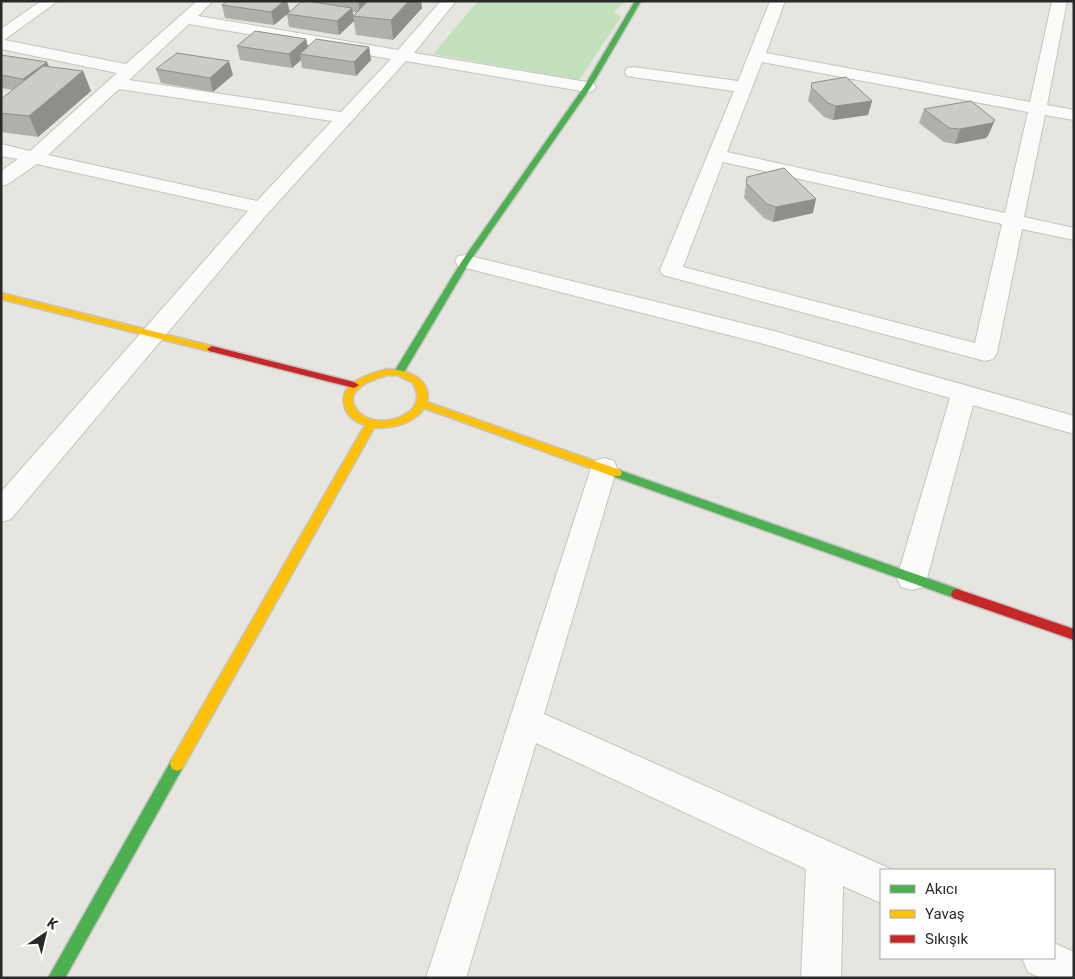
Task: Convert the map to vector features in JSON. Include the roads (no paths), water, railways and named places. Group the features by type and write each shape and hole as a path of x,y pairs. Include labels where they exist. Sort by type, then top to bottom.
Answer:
{"street":[{"path":"1,36 51,1"},
{"path":"1,180 34,157 206,1"},
{"path":"3,507 155,334 262,208 403,55 449,1"},
{"path":"399,372 466,261 587,87 638,1"},
{"path":"778,1 672,270 985,353 1039,109 1060,1"},
{"path":"186,19 587,87"},
{"path":"1,44 129,70"},
{"path":"756,56 1074,115"},
{"path":"633,72 744,87"},
{"path":"115,83 344,118"},
{"path":"1,150 262,208"},
{"path":"717,155 1074,234"},
{"path":"466,261 770,338 1074,425"},
{"path":"1,296 354,385"},
{"path":"399,372 417,381 423,396 422,404 411,415 396,422 371,423 361,420 348,408 348,392 354,385 374,373 399,372"},
{"path":"912,578 964,393"},
{"path":"422,404 1074,635"},
{"path":"56,978 371,423"},
{"path":"446,978 524,721 604,468"},
{"path":"524,721 880,884"},
{"path":"820,978 826,859"},
{"path":"1044,959 1074,972"}]}
